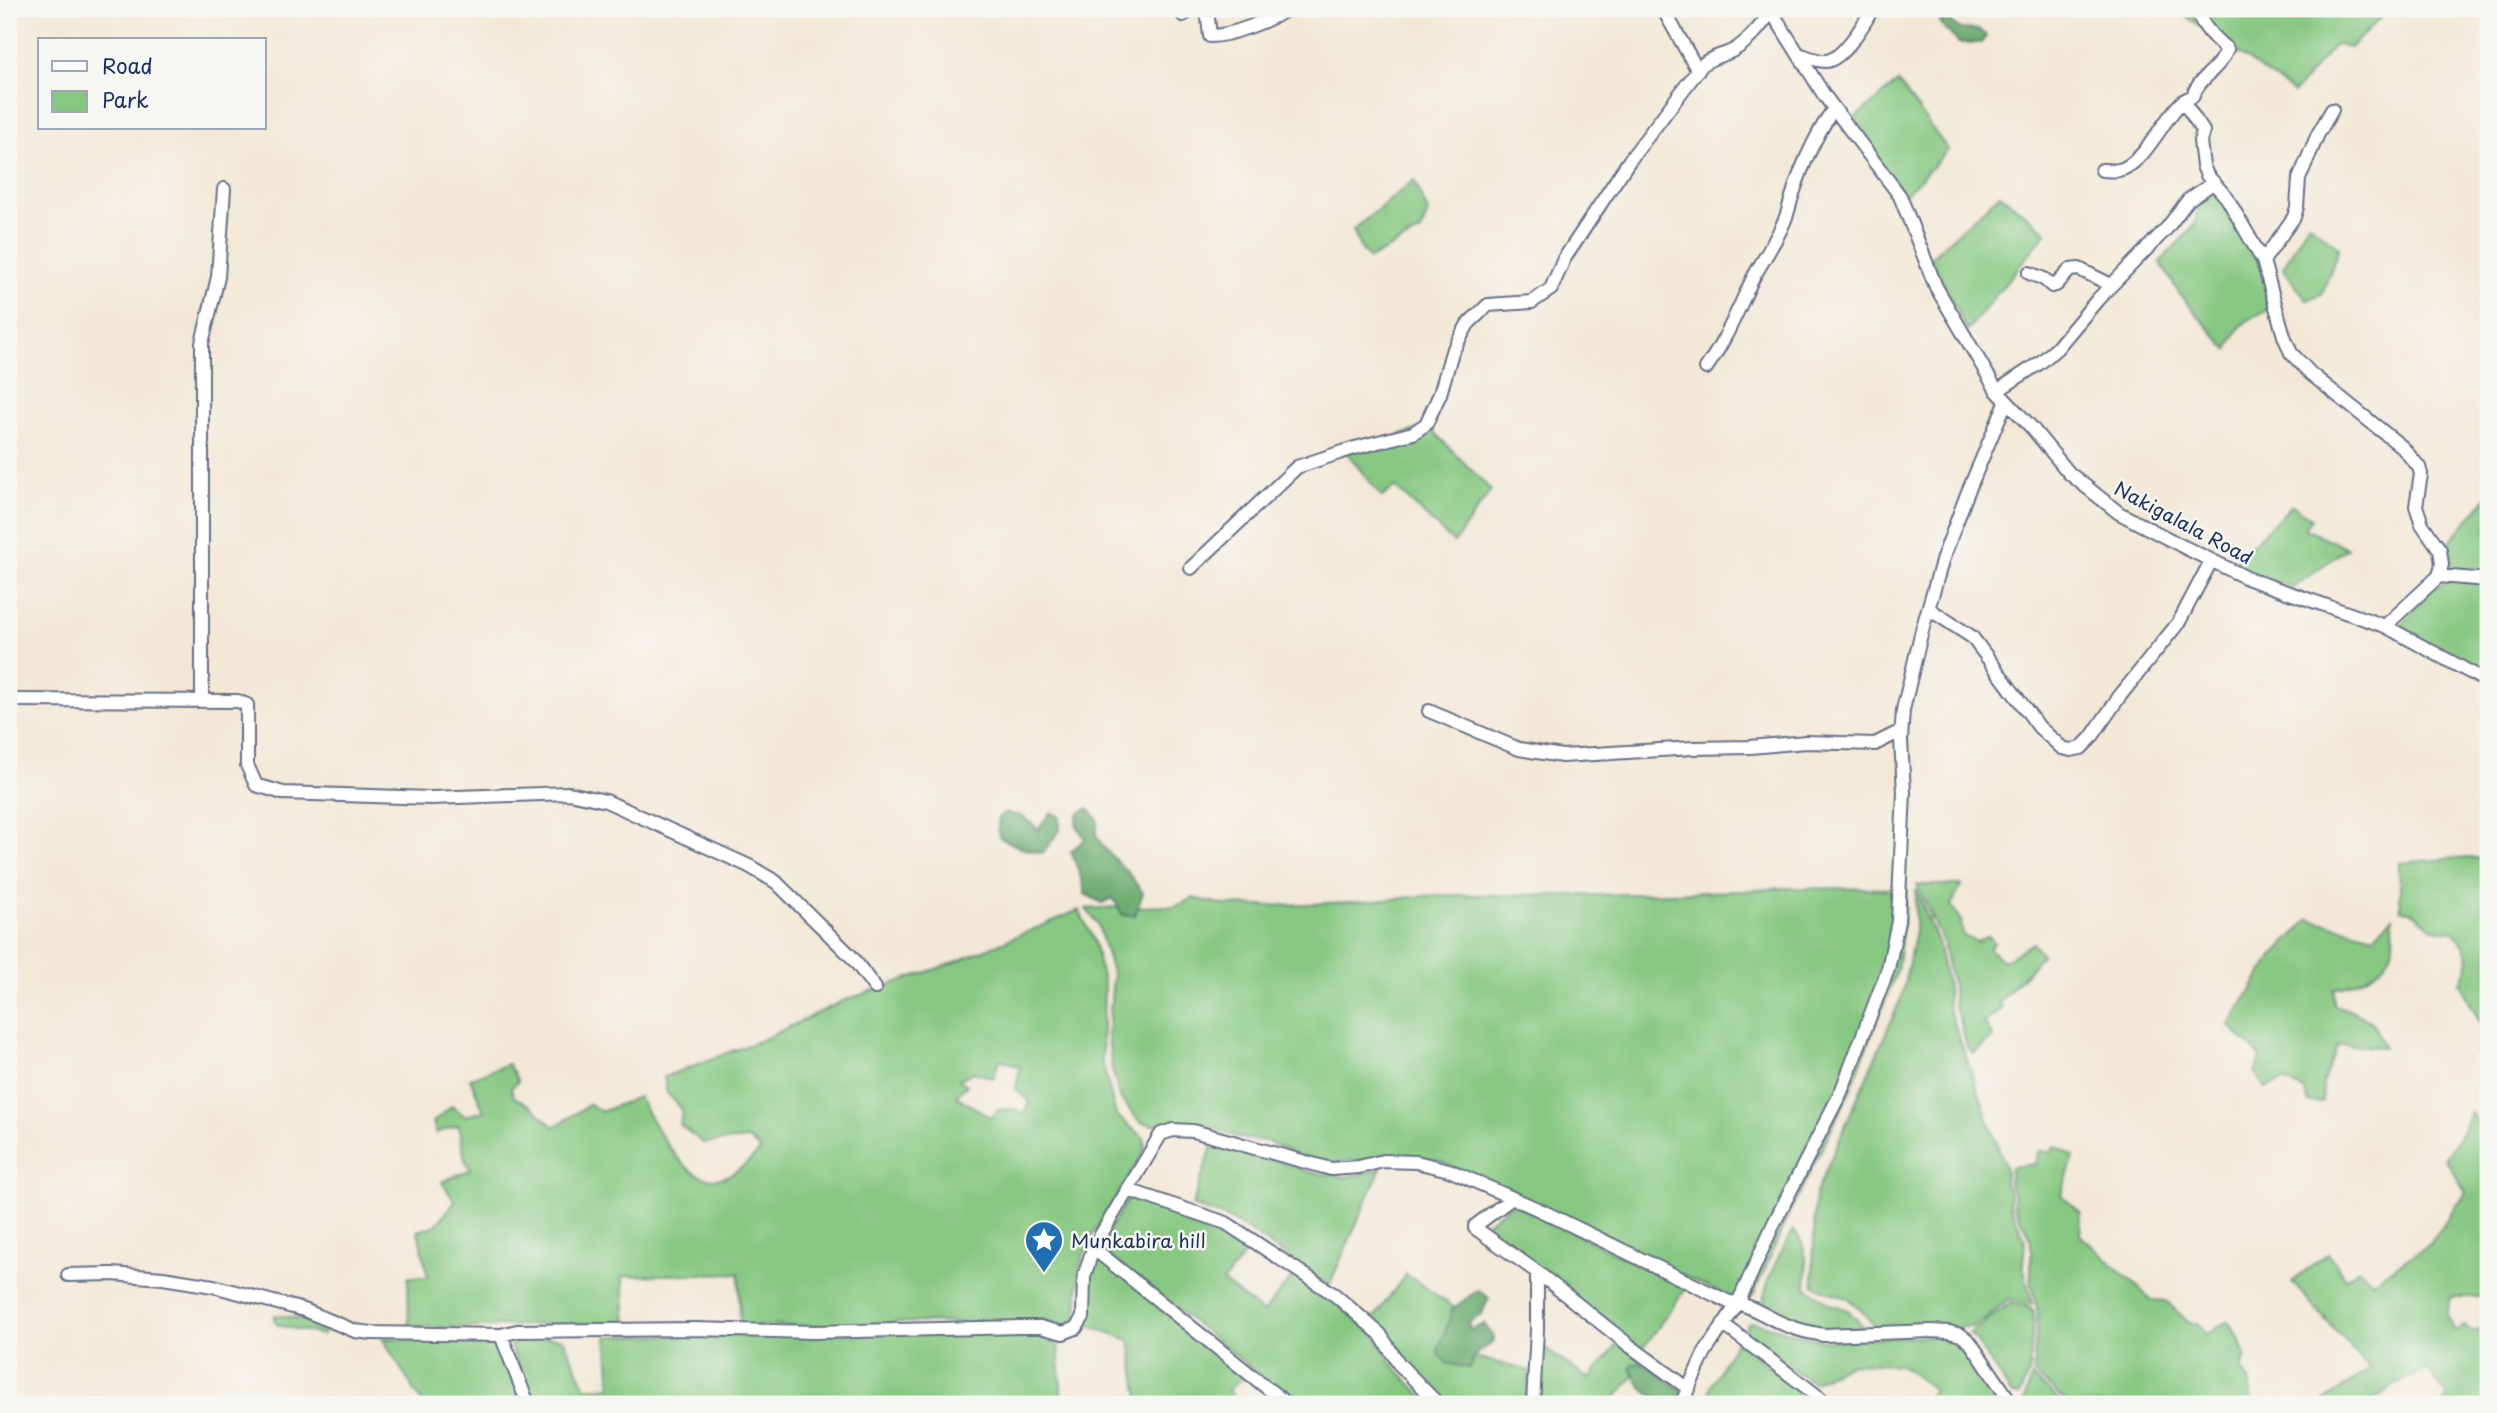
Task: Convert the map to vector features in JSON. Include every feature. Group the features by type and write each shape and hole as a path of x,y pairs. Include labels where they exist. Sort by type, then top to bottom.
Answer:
{"street":[{"path":"1206,9 1210,36 1217,36 1249,27 1288,9"},
{"path":"1664,9 1698,71"},
{"path":"1798,54 1826,61 1837,57 1864,24 1872,9"},
{"path":"2102,170 2119,170 2128,165 2144,150 2183,101 2193,96 2196,87 2223,59 2227,48 2214,39 2196,9"},
{"path":"1191,568 1297,467 1413,433 1426,424 1440,394 1452,352 1472,319 1488,306 1532,302 1551,289 1563,259 1629,160 1698,71 1711,58 1742,44 1757,31 1771,10"},
{"name":"Nakigalala Road","path":"1771,10 1833,108 1900,196 1936,287 1997,391 2069,473 2108,505 2211,561 2249,579 2385,626 2488,682"},
{"path":"1817,83 1826,61"},
{"path":"2183,101 2203,131 2200,141 2203,166 2213,183 2227,198 2263,261 2291,353 2311,374 2402,447 2419,467 2421,474 2416,506 2422,524 2440,550 2442,564 2439,576 2385,626"},
{"path":"1706,368 1734,321 1786,215 1791,193 1811,144 1833,108"},
{"path":"2263,261 2294,217 2299,179 2332,110"},
{"path":"1997,391 2057,348 2111,285 2167,228 2188,201 2213,183"},
{"path":"202,700 202,343 218,277 224,188"},
{"path":"2029,273 2044,279 2052,286 2070,270 2079,269 2111,285"},
{"path":"1684,1404 1705,1352 1738,1303 1774,1223 1841,1092 1888,969 1898,921 1904,792 1901,731 1909,677 1955,525 2006,402"},
{"path":"1929,609 1972,637 2039,727 2062,748 2071,750 2081,747 2091,738 2119,696 2179,622 2211,561"},
{"path":"2439,576 2488,580"},
{"path":"9,700 239,701 247,705 247,765 256,785 282,793 431,798 569,793 606,801 749,866 776,882 852,957 875,988"},
{"path":"1429,712 1519,749 1562,755 1806,742 1875,744 1901,731"},
{"path":"68,1275 125,1275 213,1286 304,1310 355,1331 372,1333 501,1335 517,1331 693,1329 814,1332 1040,1327 1063,1333 1076,1328 1083,1317 1084,1277 1093,1248 1161,1134 1173,1130 1193,1130 1331,1169 1359,1167 1383,1161 1416,1162 1449,1170 1729,1302 1738,1303 1787,1326 1824,1335 1931,1331 1962,1335 1970,1342 2012,1404"},
{"path":"1128,1190 1226,1223 1335,1295 1380,1334 1399,1364 1438,1404"},
{"path":"1512,1198 1481,1220 1475,1228 1537,1272 1689,1389"},
{"path":"1093,1248 1287,1404"},
{"path":"1533,1404 1537,1272"},
{"path":"1723,1324 1828,1404"},
{"path":"501,1335 528,1404"}],"green space":[{"path":"2389,9 2350,48 2335,44 2294,93 2179,11"},
{"path":"1946,19 1961,29 1980,30 1986,36 1981,43 1959,43 1939,23"},
{"path":"1898,82 1948,150 1904,196 1849,123"},
{"path":"1414,180 1428,212 1421,231 1369,259 1353,230"},
{"path":"2220,191 2240,224 2279,305 2242,325 2228,350 2180,295 2160,262 2195,225 2198,206 2212,193"},
{"path":"2000,194 2047,232 1967,331 1930,258"},
{"path":"2308,223 2339,247 2322,294 2307,300 2283,268"},
{"path":"1428,426 1491,490 1454,543 1395,487 1382,497 1347,453"},
{"path":"2488,496 2488,574 2459,570 2451,566 2446,546"},
{"path":"2292,505 2311,518 2305,529 2347,548 2293,588 2230,566"},
{"path":"2452,581 2488,583 2488,679 2404,630 2402,624 2434,587"},
{"path":"1088,808 1098,820 1096,835 1105,849 1143,893 1135,915 1123,915 1113,898 1102,903 1085,894 1071,851 1085,839 1076,824 1078,814"},
{"path":"1051,812 1060,817 1060,830 1043,853 1021,848 999,837 998,818 1004,813 1023,817 1038,830"},
{"path":"2469,857 2482,859 2488,864 2488,1051 2477,1054 2483,1028 2460,983 2469,961 2467,951 2453,931 2432,929 2416,914 2401,910 2399,863"},
{"path":"1917,885 1962,885 1951,905 1961,921 1963,936 1977,942 1989,936 1994,943 1989,949 2003,961 2033,943 2042,955 1999,1003 2002,1009 1984,1023 1993,1037 1973,1054 1967,1047 1954,1006 1943,942"},
{"path":"1781,888 1907,889 1897,970 1848,1095 1785,1222 1755,1292 1748,1301 1735,1300 1442,1162 1390,1154 1365,1160 1327,1163 1310,1160 1266,1141 1239,1138 1216,1129 1140,1122 1120,1098 1112,1069 1108,1034 1113,976 1098,924 1086,909 1119,907 1123,915 1135,915 1138,907 1177,906 1193,898 1225,905 1264,906 1434,895 1598,895"},
{"path":"1916,890 1938,942 1947,985 1948,1007 2006,1169 2005,1184 2010,1193 2009,1203 2025,1240 2023,1265 2032,1304 2008,1299 1986,1319 1971,1327 1879,1329 1850,1300 1814,1285 1815,1195 1902,996 1915,931"},
{"path":"1079,910 1094,941 1104,986 1102,1062 1116,1115 1144,1138 1145,1149 1096,1230 1083,1257 1075,1321 1064,1326 1045,1320 900,1322 862,1326 740,1326 739,1273 623,1276 626,1326 567,1323 460,1328 409,1326 408,1277 428,1277 418,1231 436,1225 455,1202 442,1182 471,1169 465,1160 459,1125 436,1133 433,1122 452,1106 465,1116 484,1111 470,1078 508,1064 518,1081 511,1088 514,1097 531,1106 554,1127 590,1104 601,1112 638,1097 672,1151 683,1163 695,1173 707,1178 721,1178 737,1170 761,1150 748,1139 703,1143 680,1125 682,1109 667,1093 664,1077 764,1039 843,1001 953,963","holes":["1000,1059 1020,1067 1016,1089 1030,1102 1023,1114 1014,1109 997,1110 992,1118 956,1096 967,1085 959,1079 974,1072 993,1078"]},
{"path":"2393,917 2393,945 2385,962 2370,975 2334,989 2334,1005 2366,1018 2384,1047 2338,1045 2323,1081 2322,1103 2309,1103 2304,1090 2284,1081 2265,1088 2255,1073 2261,1057 2229,1025 2273,956 2309,919 2374,936"},
{"path":"2470,1112 2488,1138 2488,1295 2450,1297 2447,1315 2455,1331 2465,1326 2471,1332 2483,1329 2488,1340 2488,1404 2442,1404 2448,1397 2427,1369 2397,1384 2367,1404 2320,1404 2370,1369 2292,1282 2328,1253 2346,1278 2359,1269 2372,1282 2430,1244 2466,1192 2445,1158 2462,1133"},
{"path":"1214,1140 1310,1172 1346,1177 1381,1168 1329,1286 1247,1229 1223,1216 1192,1206"},
{"path":"2054,1146 2074,1156 2061,1195 2081,1213 2080,1235 2152,1300 2166,1301 2189,1323 2197,1323 2207,1334 2228,1321 2246,1356 2241,1368 2249,1381 2252,1404 2069,1404 2033,1373 2038,1312 2031,1284 2031,1240 2013,1203 2014,1193 2009,1184 2011,1167 2035,1164 2038,1152 2051,1152"},
{"path":"1130,1195 1228,1229 1252,1245 1223,1282 1263,1313 1294,1275 1326,1295 1375,1335 1391,1363 1430,1404 1297,1404 1098,1247"},
{"path":"1513,1203 1686,1288 1642,1350 1481,1227"},
{"path":"1793,1230 1806,1257 1806,1287 1830,1304 1848,1310 1865,1329 1811,1329 1773,1314 1765,1308 1769,1277"},
{"path":"1094,1253 1245,1376 1228,1390 1233,1395 1230,1404 1140,1404 1130,1340 1087,1325 1085,1293"},
{"path":"1406,1274 1459,1311 1439,1347 1438,1353 1447,1363 1468,1368 1475,1357 1530,1371 1526,1404 1488,1404 1475,1398 1470,1404 1446,1404 1403,1362 1372,1321"},
{"path":"1478,1290 1489,1298 1481,1315 1468,1323 1471,1330 1484,1324 1494,1337 1492,1343 1477,1353 1469,1368 1447,1363 1438,1353 1452,1309"},
{"path":"2010,1303 2027,1306 2034,1312 2029,1373 2019,1396 2012,1395 1969,1334"},
{"path":"275,1315 324,1322 325,1331 322,1335 278,1325 274,1321"},
{"path":"1751,1322 1824,1340 1919,1336 1954,1341 1971,1351 2006,1404 1920,1404 1934,1390 1900,1365 1852,1363 1813,1382 1787,1367 1744,1333 1747,1324"},
{"path":"1033,1331 1058,1338 1062,1404 534,1404 510,1346 512,1336 517,1334 563,1339 586,1388 611,1386 607,1336"},
{"path":"382,1338 498,1339 524,1404 423,1404"},
{"path":"1736,1340 1761,1361 1806,1391 1796,1404 1712,1404 1708,1400 1711,1386"},
{"path":"1619,1343 1645,1363 1610,1404 1537,1404 1541,1346 1589,1379"},
{"path":"1645,1363 1685,1392 1680,1403 1655,1397 1640,1385 1631,1369 1633,1364"},
{"path":"2032,1377 2063,1404 2023,1404"}],"place":[{"name":"Munkabira hill","path":"1044,1274"}]}
